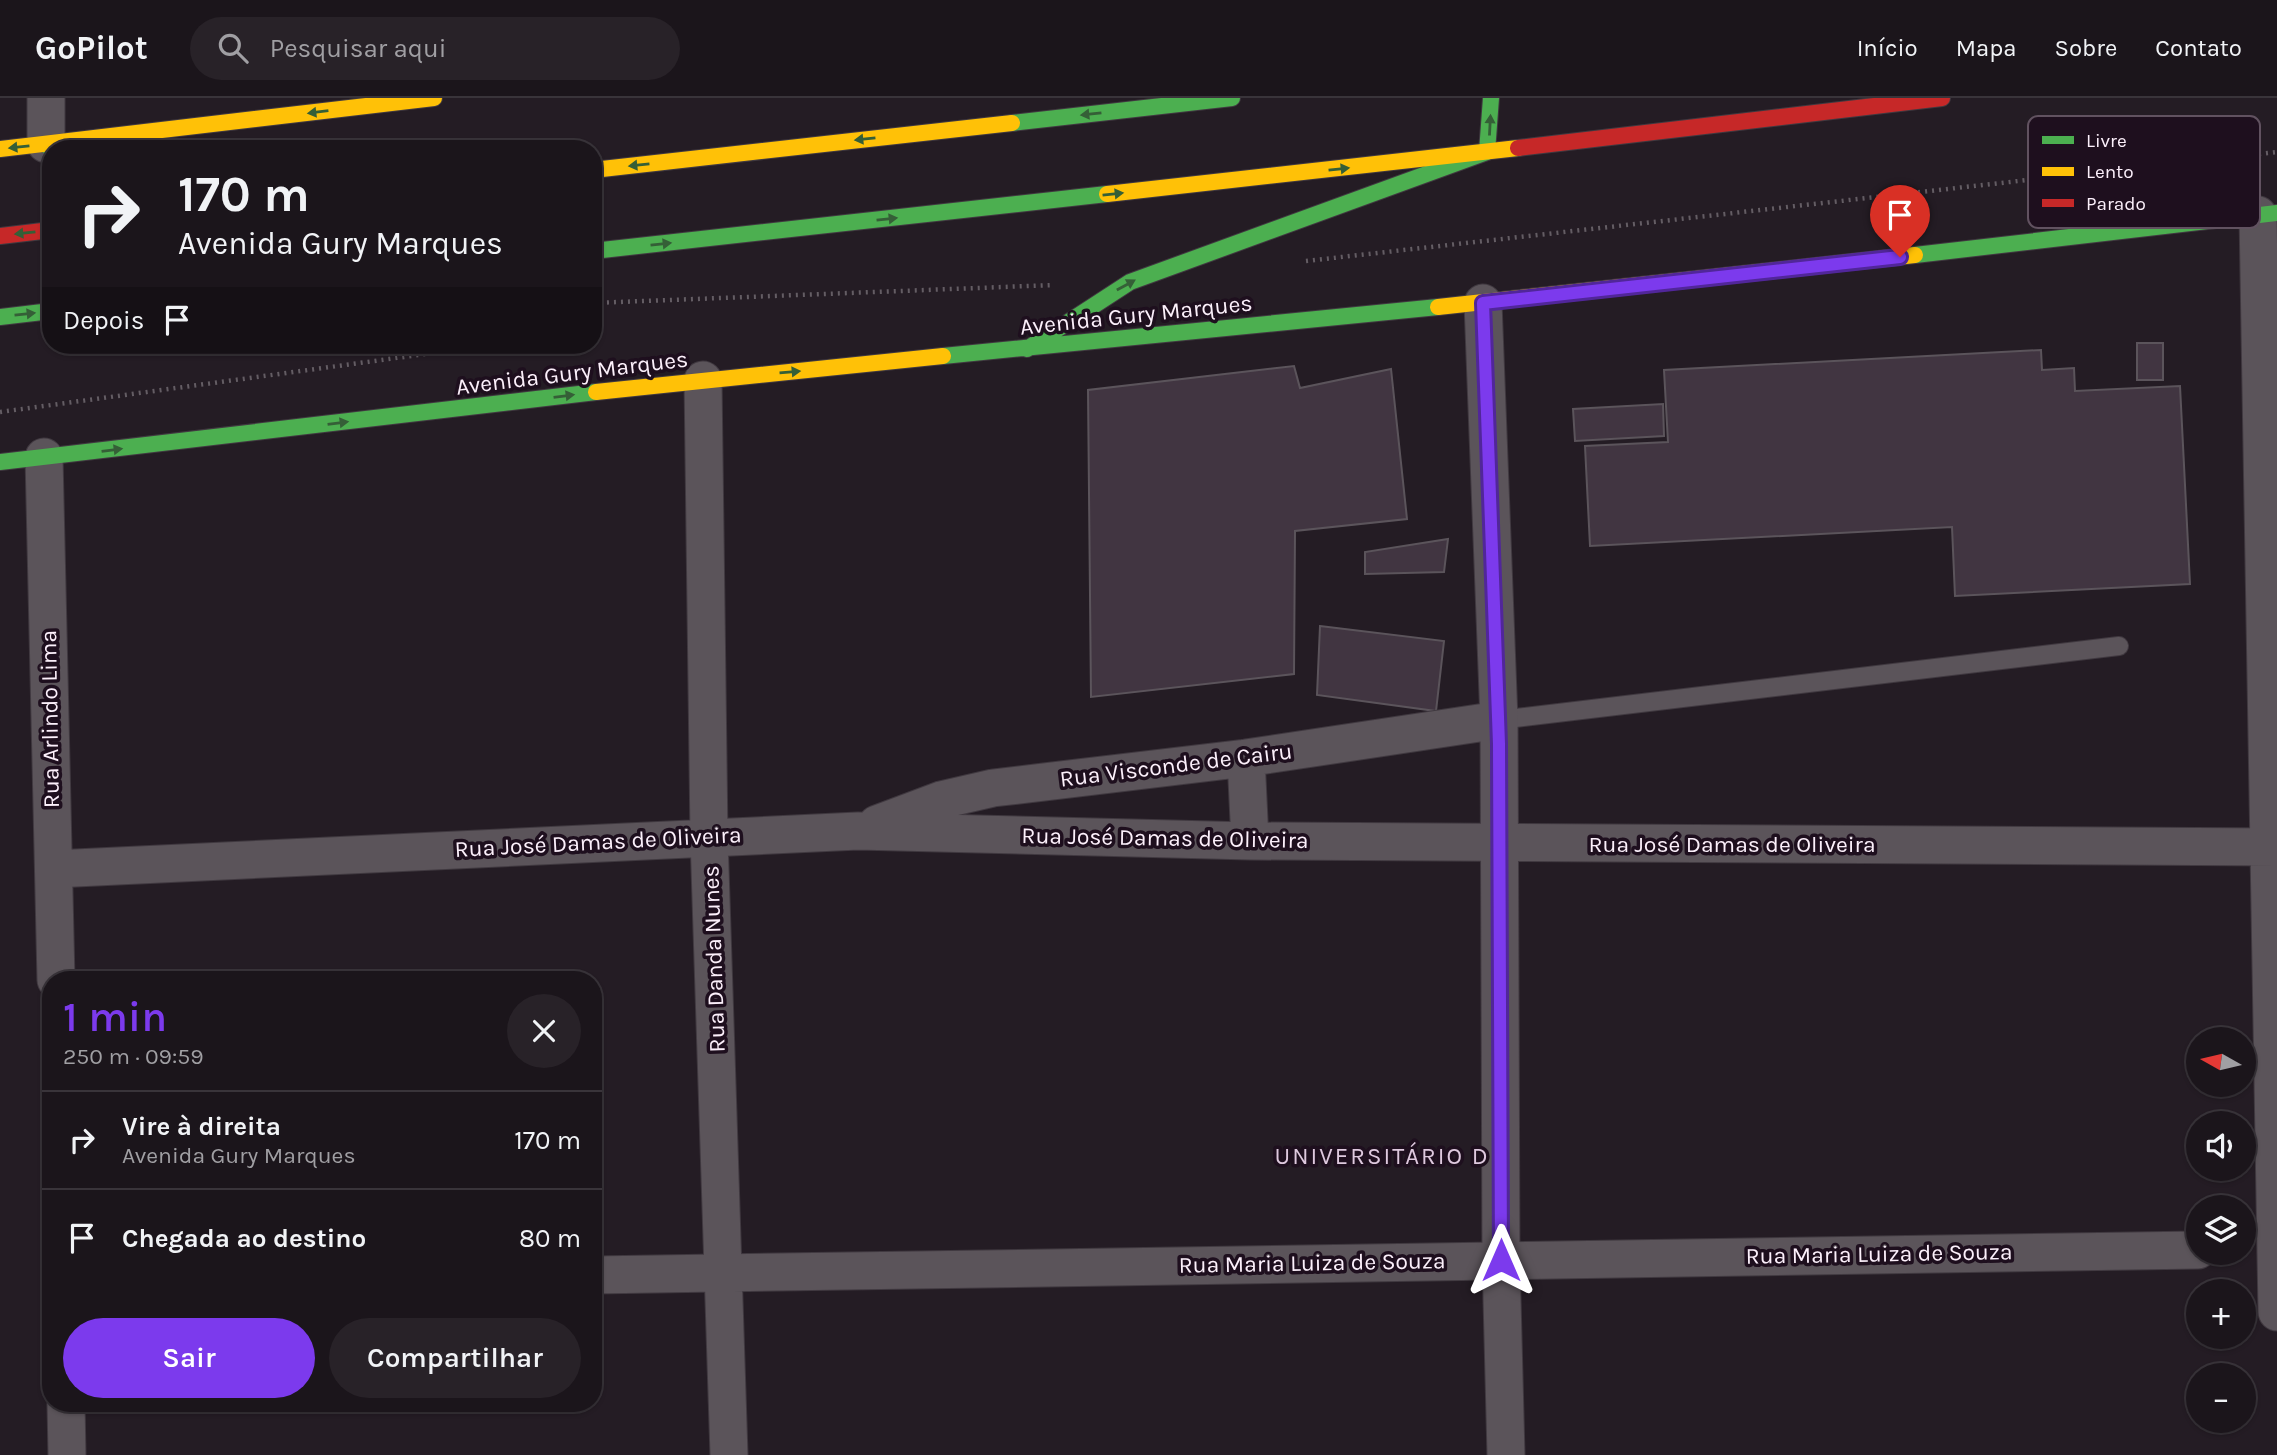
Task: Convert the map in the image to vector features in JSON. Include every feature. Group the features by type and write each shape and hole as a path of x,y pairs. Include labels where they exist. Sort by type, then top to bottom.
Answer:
{"main road":[{"path":"96,140 434,98"},
{"path":"602,169 1232,98"},
{"path":"1487,152 1491,98"},
{"path":"602,250 1487,152 1942,98"},
{"path":"0,149 42,146"},
{"path":"1027,349 1130,282 1487,152"},
{"name":"Avenida Gury Marques","path":"0,463 704,380 1483,303 2145,228"},
{"path":"0,236 42,231"},
{"path":"0,317 42,312"}],"street":[{"path":"46,98 48,140"},
{"path":"2268,214 2272,848 2265,1249 2277,1312"},
{"path":"1483,303 1499,720 1501,1260 1506,1455"},
{"name":"Rua Danda Nunes","path":"704,380 709,837 729,1455"},
{"name":"Rua Arlindo Lima","path":"44,457 56,971"},
{"name":"Rua Visconde de Cairu","path":"858,831 941,800 993,788 1246,758 1499,720"},
{"path":"1246,758 1250,841"},
{"name":"Rua José Damas de Oliveira","path":"54,870 858,831 1250,841 2272,848"},
{"name":"Rua Maria Luiza de Souza","path":"602,1275 2186,1250"},
{"path":"66,1412 67,1455"}],"lane":[{"path":"1499,720 2119,646"}],"path":[{"path":"1296,262 2028,180"},
{"path":"602,303 1061,285"},
{"path":"0,412 427,354"}],"building":[{"path":"2137,343 2163,343 2163,380 2137,380"},
{"path":"2041,350 2042,370 2074,368 2075,391 2180,386 2190,584 1955,596 1952,527 1590,546 1585,446 1668,442 1664,370"},
{"path":"1294,366 1300,388 1391,369 1407,519 1295,531 1294,674 1091,697 1088,390"},
{"path":"1663,404 1664,436 1575,441 1573,409"},
{"path":"1448,539 1444,572 1365,574 1365,552"},
{"path":"1320,626 1444,641 1436,711 1317,695"}],"traffic: fast":[{"path":"1012,123 1232,98"},
{"path":"1027,349 1130,282 1487,152 1491,98"},
{"path":"602,250 1107,194"},
{"path":"2260,215 2277,213"},
{"path":"1915,255 2148,228"},
{"path":"943,356 1438,307"},
{"path":"0,317 42,312"},
{"path":"0,462 596,392"}],"traffic: slow":[{"path":"77,140 434,98"},
{"path":"602,169 1012,123"},
{"path":"0,149 42,144"},
{"path":"1107,194 1518,148"},
{"path":"1438,307 1915,255"},
{"path":"596,392 943,356"}],"traffic: jam":[{"path":"1518,148 1942,98"},
{"path":"0,236 42,231"}],"district":[{"name":"UNIVERSITÁRIO D","path":"1382,1156"}],"route":[{"path":"1501,1260 1501,843 1483,303 1900,257"}]}
